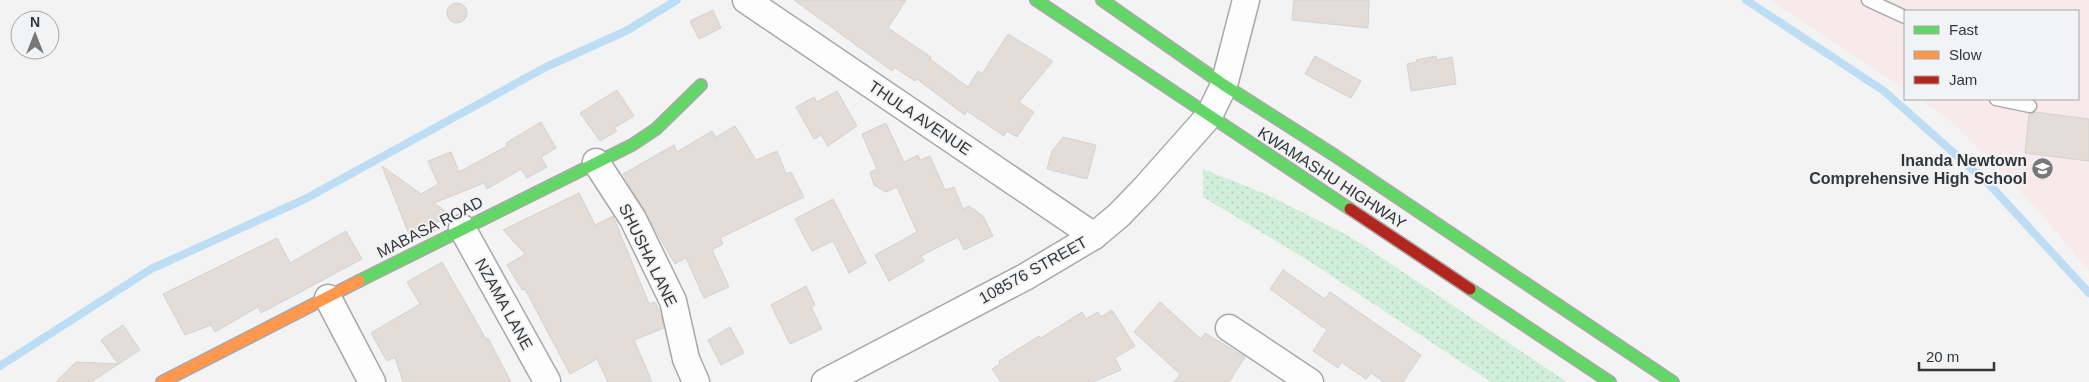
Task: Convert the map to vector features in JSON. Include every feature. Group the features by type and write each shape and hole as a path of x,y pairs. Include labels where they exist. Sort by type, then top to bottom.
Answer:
{"main road":[{"name":"KWAMASHU HIGHWAY","path":"1036,0 1610,382"},
{"name":"KWAMASHU HIGHWAY","path":"1102,0 1224,85 1334,154 1673,382"},
{"name":"MABASA ROAD","path":"162,382 192,375 328,298 462,228 632,145 656,129 701,85"}],"street":[{"name":"THULA AVENUE","path":"746,0 1094,236"},
{"name":"108576 STREET","path":"825,382 1025,277 1094,236 1119,215 1208,116 1224,85 1246,0"},
{"name":"SHUSHA LANE","path":"596,162 633,219 673,301 686,359 696,382"},
{"name":"NZAMA LANE","path":"462,228 547,381"},
{"path":"328,298 372,382"},
{"path":"1229,328 1310,382"}],"lane":[{"path":"1868,0 1904,17"},
{"path":"2001,100 2030,106"}],"shaded area":[{"name":"Inanda Newtown Comprehensive High School","path":"1771,0 2089,0 2089,271 2039,211 1957,126 1920,100 2079,100 2079,10 1904,10 1904,88"}],"green space":[{"path":"1203,169 1266,194 1351,237 1567,382 1491,382 1309,261 1203,197"}],"building":[{"path":"794,0 906,0 888,28 931,57 930,59 968,87 978,71 982,74 1008,34 1053,61 1019,102 1034,112 1017,137 1007,131 1004,136 967,111 965,115 917,79 915,81 894,67 892,71"},
{"path":"1294,0 1369,0 1368,28 1292,20"},
{"path":"457,3 464,6 467,13 464,20 457,23 450,20 447,13 450,6"},
{"path":"713,10 721,28 699,39 690,21"},
{"path":"1315,56 1361,81 1351,98 1305,74"},
{"path":"1436,56 1437,60 1452,57 1456,84 1411,91 1407,64"},
{"path":"617,90 634,116 614,128 617,131 600,141 580,113"},
{"path":"837,91 857,126 828,146 821,135 814,139 796,107 814,97 817,102"},
{"path":"2035,112 2089,119 2089,161 2025,153 2029,114"},
{"path":"541,122 556,148 541,157 547,167 527,178 521,169 487,189 484,183 434,203 452,216 409,234 382,166 421,194 438,184 428,161 451,152 459,172 507,146 506,143"},
{"path":"886,123 904,162 918,155 920,160 930,156 945,190 954,187 963,209 969,206 983,216 993,236 964,250 958,237 921,256 924,261 889,281 875,255 917,232 897,187 886,192 874,185 870,172 877,169 862,134"},
{"path":"735,126 756,160 777,151 786,174 791,172 804,197 720,238 723,244 712,250 729,287 704,298 686,258 675,264 623,174 674,145 677,152 712,131 716,137"},
{"path":"1063,137 1096,145 1087,179 1047,169 1052,151"},
{"path":"579,193 595,225 613,216 649,304 655,302 661,316 664,328 634,340 652,382 608,382 597,359 570,374 525,289 522,290 507,265 525,254 503,230"},
{"path":"833,199 866,263 849,273 833,241 812,251 795,219"},
{"path":"346,231 362,259 261,313 258,307 215,332 211,325 185,335 163,294 277,238 290,263"},
{"path":"442,262 486,339 488,338 511,382 403,382 395,357 387,361 371,333 420,304 407,282"},
{"path":"1283,270 1325,299 1330,292 1421,355 1403,382 1384,382 1371,373 1366,379 1341,362 1338,368 1313,351 1327,330 1270,289"},
{"path":"806,286 815,305 811,307 822,329 790,344 771,305"},
{"path":"1160,302 1201,339 1205,333 1245,357 1229,382 1174,382 1180,374 1134,332"},
{"path":"1112,310 1135,346 1115,358 1121,370 1092,382 1001,382 992,369 1000,364 999,361 1039,336 1041,338 1082,312 1086,319 1098,312 1101,317"},
{"path":"123,325 140,350 91,382 56,382 76,362 118,364 101,340"},
{"path":"730,327 744,353 721,365 708,340"}],"waterway":[{"path":"0,366 151,269 305,199 546,67 626,31 677,0"},
{"path":"1746,0 1884,91 1990,185 2089,293"}],"traffic: fast":[{"path":"1036,0 1350,209"},
{"path":"1102,0 1224,85 1334,155 1673,382"},
{"path":"359,281 632,145 656,129 701,85"},
{"path":"1470,289 1610,382"}],"traffic: slow":[{"path":"162,382 359,281"}],"traffic: jam":[{"path":"1350,209 1470,289"}],"place":[{"name":"Inanda Newtown Comprehensive High School","path":"2043,169"}]}
